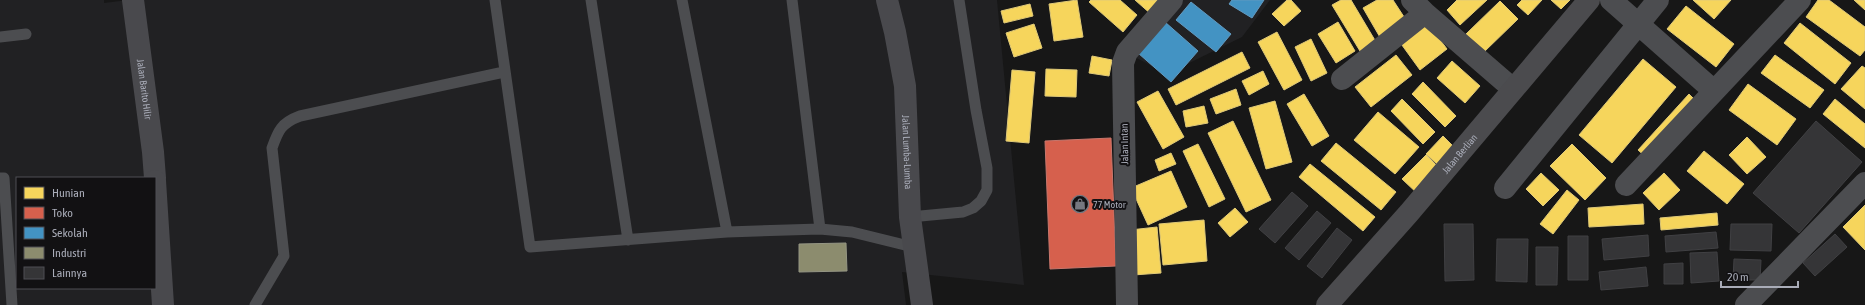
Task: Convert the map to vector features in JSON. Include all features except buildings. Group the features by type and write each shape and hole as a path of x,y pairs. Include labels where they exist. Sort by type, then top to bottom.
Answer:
{"highway":[{"name":"Jalan Barito Hilir","path":"133,0 153,152 155,177"},
{"name":"Jalan Lumba-Lumba","path":"887,0 895,32 905,86 910,217 922,305"},
{"name":"Jalan Barito Hilir","path":"156,195 163,305"}],"street":[{"name":"Jalan Intan","path":"1127,305 1123,63 1127,52 1172,0"},
{"name":"Jalan Berlian","path":"1327,305 1409,213 1590,0"},
{"path":"1611,0 1714,91"},
{"path":"1505,188 1658,0"},
{"path":"1626,185 1800,0"},
{"path":"1342,80 1418,7 1513,89"},
{"path":"1746,305 1865,183"}],"lane":[{"path":"494,0 530,248 727,232 820,229 852,232 913,246"},
{"path":"591,0 628,240"},
{"path":"682,0 727,232"},
{"path":"792,0 820,229"},
{"path":"910,217 963,212 973,208 981,201 987,190 987,168 976,110 959,0"},
{"path":"0,37 26,34"},
{"path":"255,305 284,256 272,148 278,132 288,121 300,116 504,72"},
{"path":"0,178 4,178 12,305"}],"shaded area":[{"path":"0,0 104,0 104,3 128,0 997,0 1024,285 902,272 906,305 0,305"},
{"path":"1169,0 1270,0 1242,37 1167,74 1131,55"}],"place":[{"name":"77 Motor","path":"1080,204"}]}
